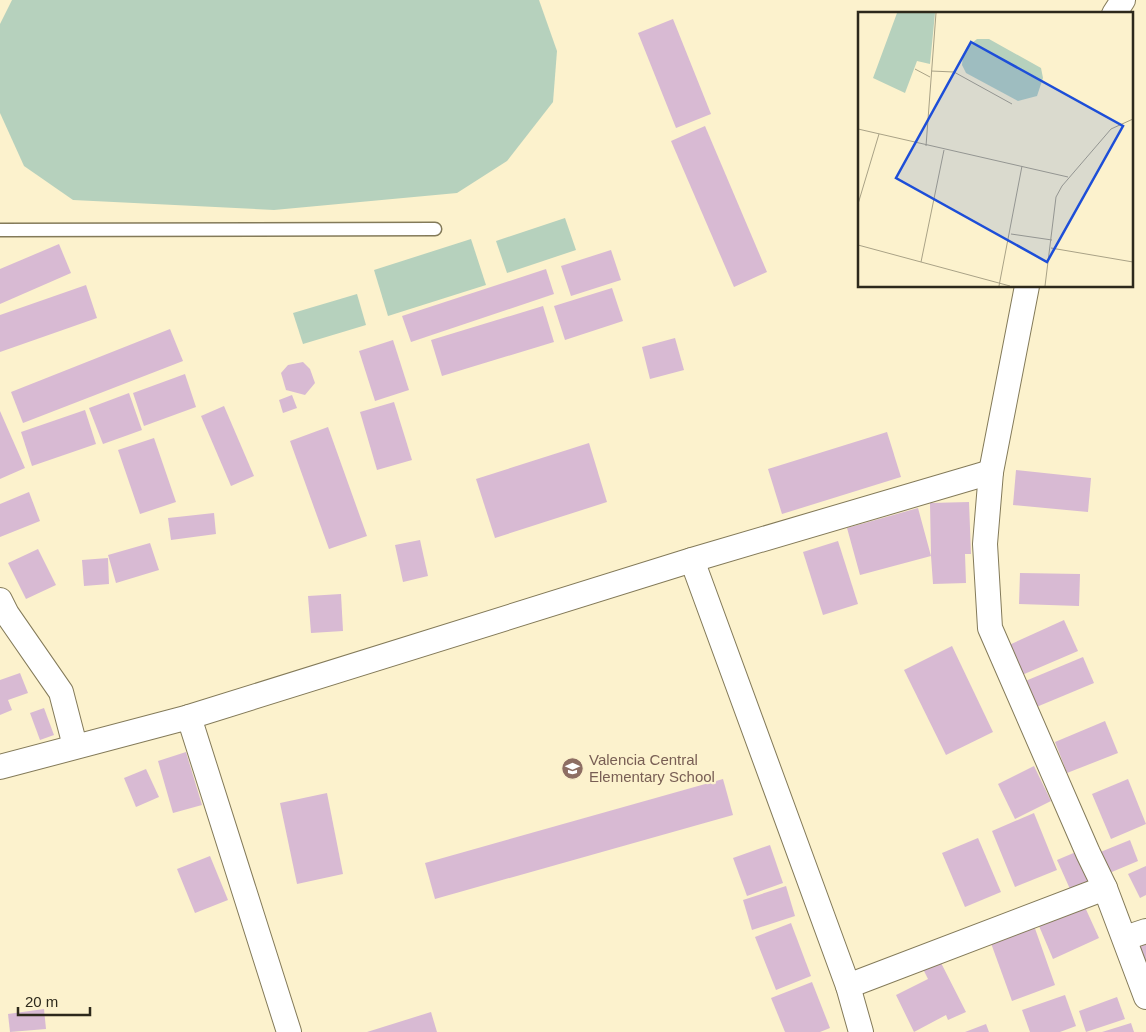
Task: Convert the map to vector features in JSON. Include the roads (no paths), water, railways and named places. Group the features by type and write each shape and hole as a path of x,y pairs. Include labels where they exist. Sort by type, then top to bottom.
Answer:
{"street":[{"path":"1115,12 1123,0"},
{"path":"1027,288 991,472 986,544 990,628 1088,853 1105,888 1135,935 1146,997"},
{"path":"0,767 189,717 692,560 991,472"},
{"path":"692,560 848,986 861,1032"},
{"path":"0,600 7,614 62,692 75,746"},
{"path":"189,717 289,1032"},
{"path":"848,986 1105,888"}],"lane":[{"path":"0,230 436,229"}],"place":[{"name":"Valencia Central Elementary School","path":"573,768"}]}
